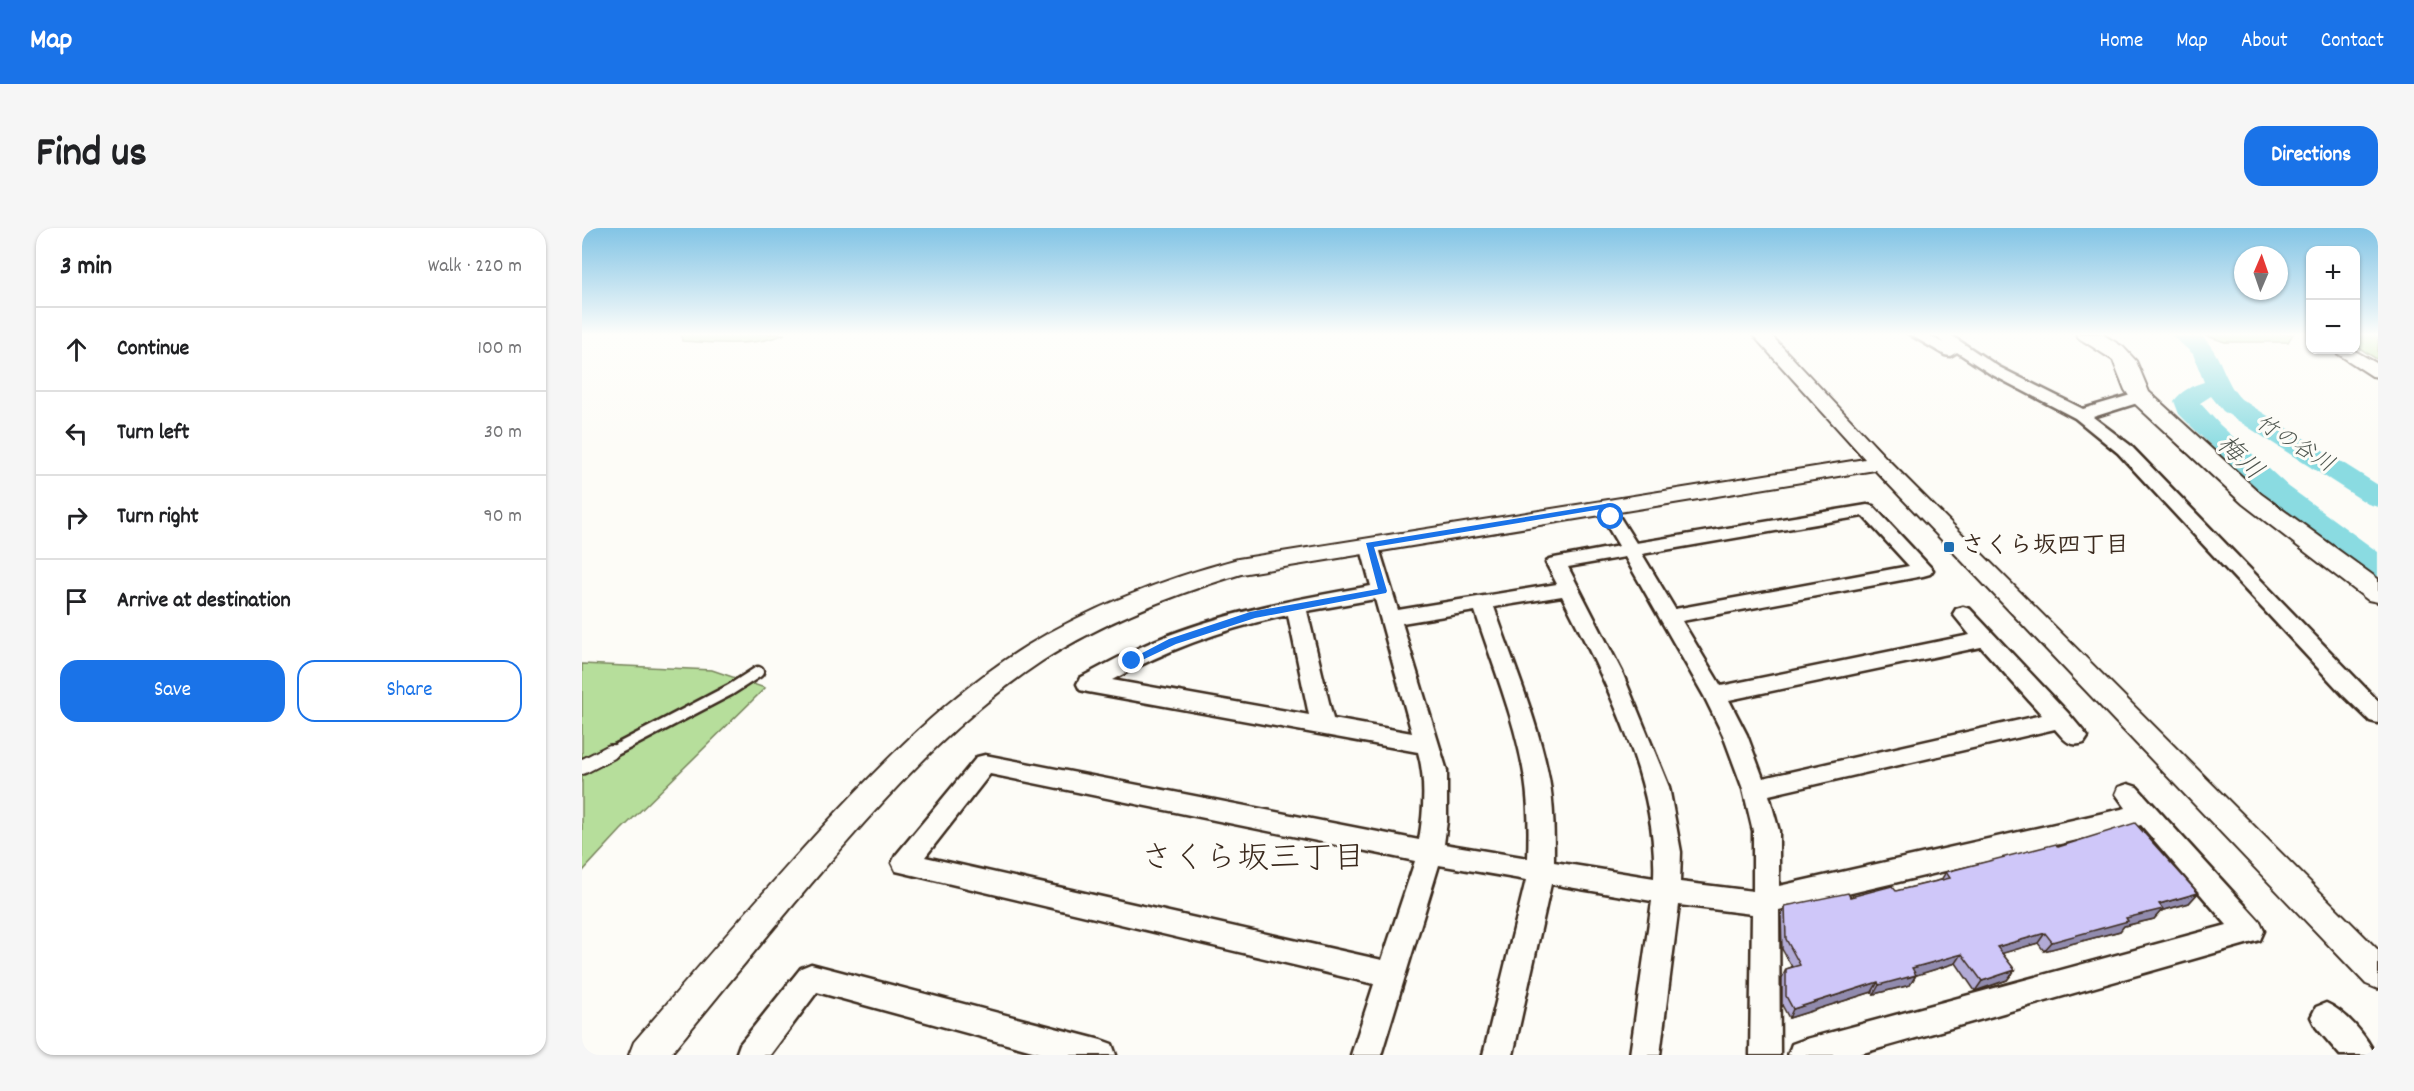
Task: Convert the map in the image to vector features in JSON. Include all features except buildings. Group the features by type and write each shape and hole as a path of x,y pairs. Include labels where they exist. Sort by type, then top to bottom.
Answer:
{"main road":[{"path":"2129,373 2134,388 2141,397 2252,499 2378,593"}],"street":[{"path":"1797,373 1880,463 2378,973"},
{"path":"1999,373 2081,415 2109,436 2141,466 2378,715"},
{"path":"2081,415 2141,397"},
{"path":"647,1055 796,878 882,782 927,737 989,686 1034,655 1088,623 1137,600 1238,567 1880,463"},
{"path":"1605,507 1715,695 1735,735 1755,789 1766,831 1765,1055"},
{"path":"1645,1055 1667,892 1668,852 1657,787 1611,672 1556,563 1867,510 1923,570 1669,617"},
{"path":"1366,1055 1430,852 1435,822 1435,771 1429,745 1369,545"},
{"path":"1391,618 1569,588"},
{"path":"1383,591 1254,615 1172,641 1088,684 1429,745"},
{"path":"1482,603 1519,712 1537,779 1542,828 1540,872 1498,1055"},
{"path":"1296,606 1323,727"},
{"path":"1963,614 2076,737"},
{"path":"1715,695 1986,639"},
{"path":"1755,789 2060,719"},
{"path":"1391,975 905,863 985,764 1540,872 1667,892 1758,903 2146,814"},
{"path":"1803,1055 2250,931 2128,794"},
{"path":"751,1055 811,977 1101,1055"},
{"path":"2326,1017 2360,1055"}],"lane":[{"path":"582,767 730,690 758,672"}],"green space":[{"path":"582,664 712,670 765,688 621,830 582,872"}],"waterway":[{"name":"竹の谷川","path":"2213,373 2219,388 2232,405 2378,498"},
{"name":"梅川","path":"2216,386 2198,392 2187,401 2188,408 2278,493 2378,567"}],"place":[{"name":"さくら坂四丁目","path":"1949,547"}],"district":[{"name":"さくら坂三丁目","path":"1253,861"}],"route":[{"path":"1132,661 1172,641 1254,615 1383,591 1369,545 1605,507 1611,517"}]}
